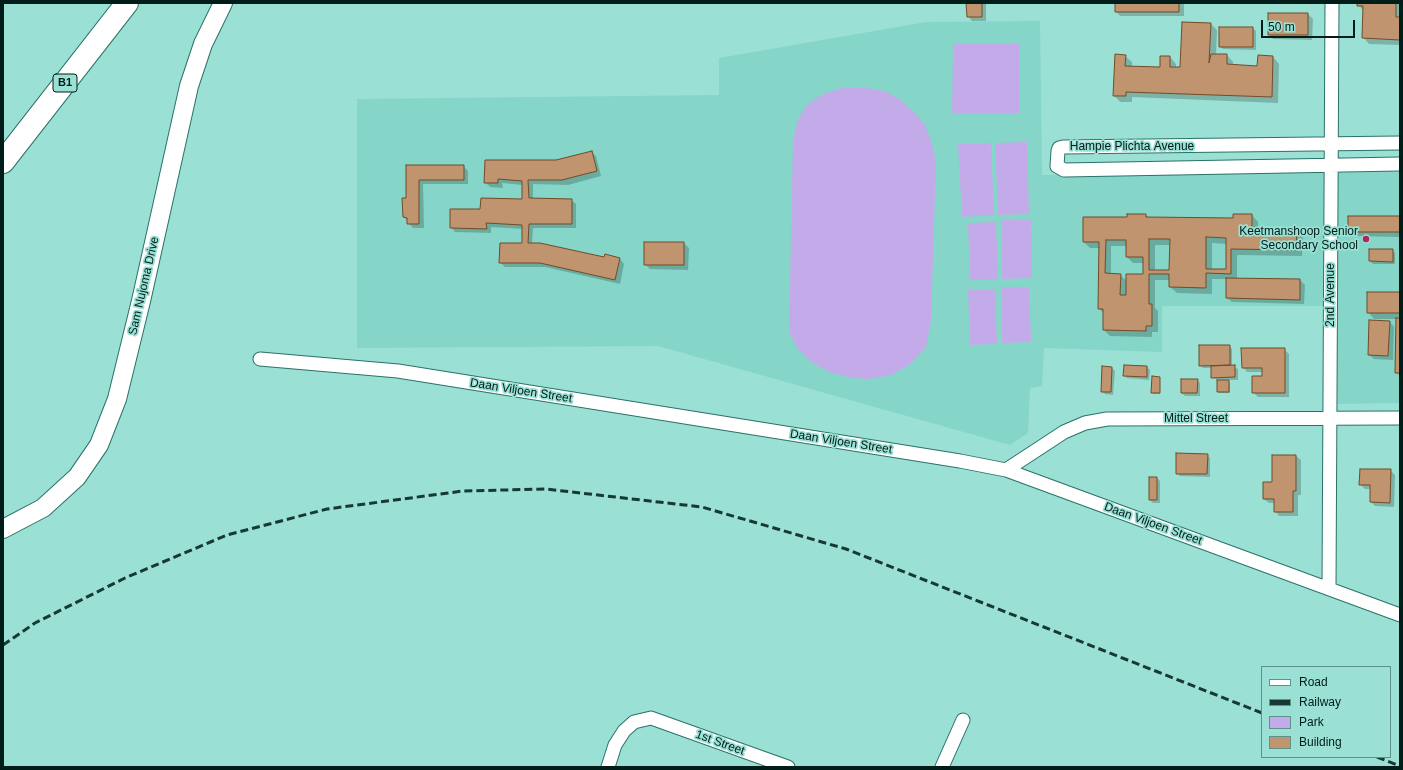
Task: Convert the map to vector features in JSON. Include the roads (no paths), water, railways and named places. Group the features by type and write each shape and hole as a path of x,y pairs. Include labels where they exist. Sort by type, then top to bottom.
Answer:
{"highway":[{"name":"B1","path":"3,162 127,3"}],"main road":[{"name":"Sam Nujoma Drive","path":"3,529 43,508 77,477 89,461 105,431 117,399 141,301 189,86 203,44 223,3"}],"street":[{"name":"2nd Avenue","path":"1330,588 1332,3"},
{"name":"Hampie Plichta Avenue","path":"1400,143 1063,147 1059,148 1056,166 1064,170 1332,164 1400,164"},
{"name":"Daan Viljoen Street","path":"260,359 398,371 960,460 1006,470 1400,615"},
{"name":"Mittel Street","path":"1006,470 1064,432 1085,423 1107,419 1400,418"},
{"name":"1st Street","path":"608,767 615,745 624,731 634,722 651,718 788,767"},
{"path":"942,767 963,720"}],"railway":[{"path":"3,645 35,623 125,578 227,535 327,509 463,491 546,489 702,507 846,549 1261,713"},
{"path":"1380,758 1400,766"}],"place":[{"name":"Keetmanshoop Senior Secondary School","path":"1366,239"}]}
